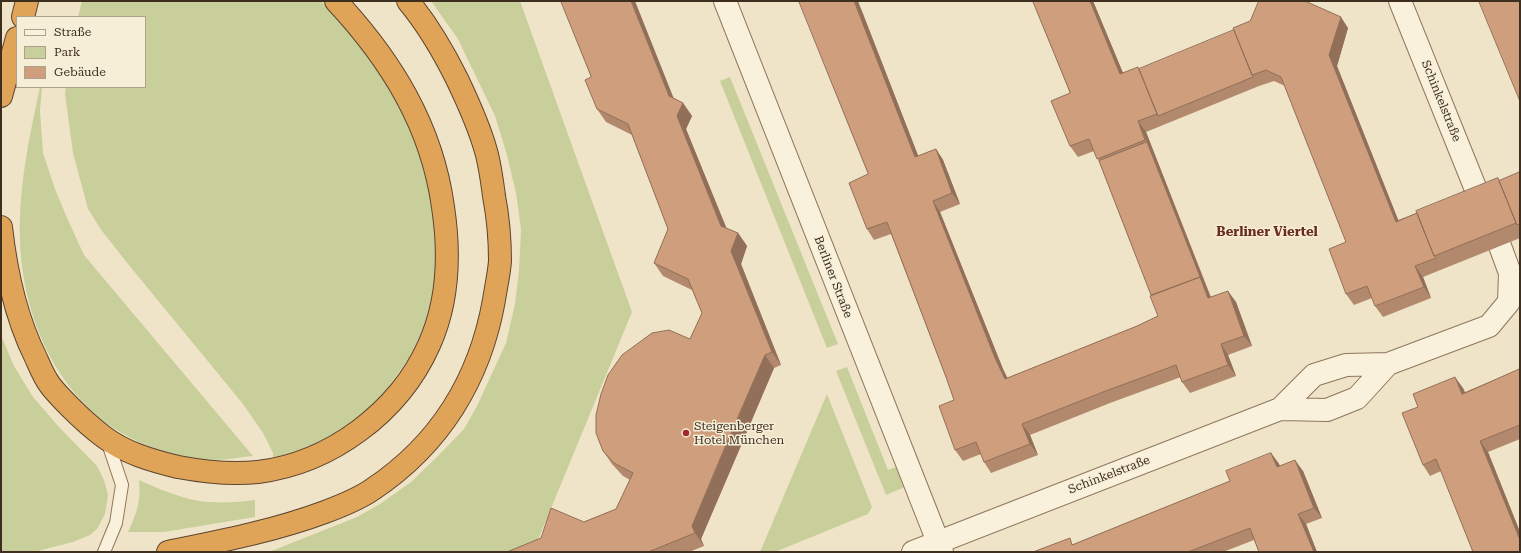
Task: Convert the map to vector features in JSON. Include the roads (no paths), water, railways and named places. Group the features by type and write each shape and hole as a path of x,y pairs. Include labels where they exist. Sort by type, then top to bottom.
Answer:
{"highway":[{"path":"23,16 27,1"},
{"path":"1,227 12,288 31,348 49,384 91,427 106,439 151,460 193,470 215,473 237,473 261,472 284,466 325,452 354,434 377,417 404,388 429,344 444,290 447,232 441,189 433,157 418,120 405,93 390,68 357,24 336,1"},
{"path":"168,552 249,535 283,526 330,510 372,490 394,474 433,436 448,416 473,372 484,344 491,315 500,263 496,207 492,179 486,151 464,94 434,36 408,1"},
{"path":"1,96 16,42"}],"street":[{"name":"Berliner Straße","path":"725,1 940,547"},
{"name":"Schinkelstraße","path":"1400,1 1481,202"},
{"name":"Schinkelstraße","path":"913,552 940,547 1280,409 1314,375 1346,365 1388,364 1489,326 1509,302 1510,273 1500,246"},
{"name":"Schinkelstraße","path":"1280,409 1327,410 1357,398 1388,364"}],"lane":[{"path":"104,552 116,522 122,485 106,439"}],"place":[{"name":"Steigenberger Hotel München","path":"686,433"}],"district":[{"name":"Berliner Viertel","path":"1267,232"}]}
